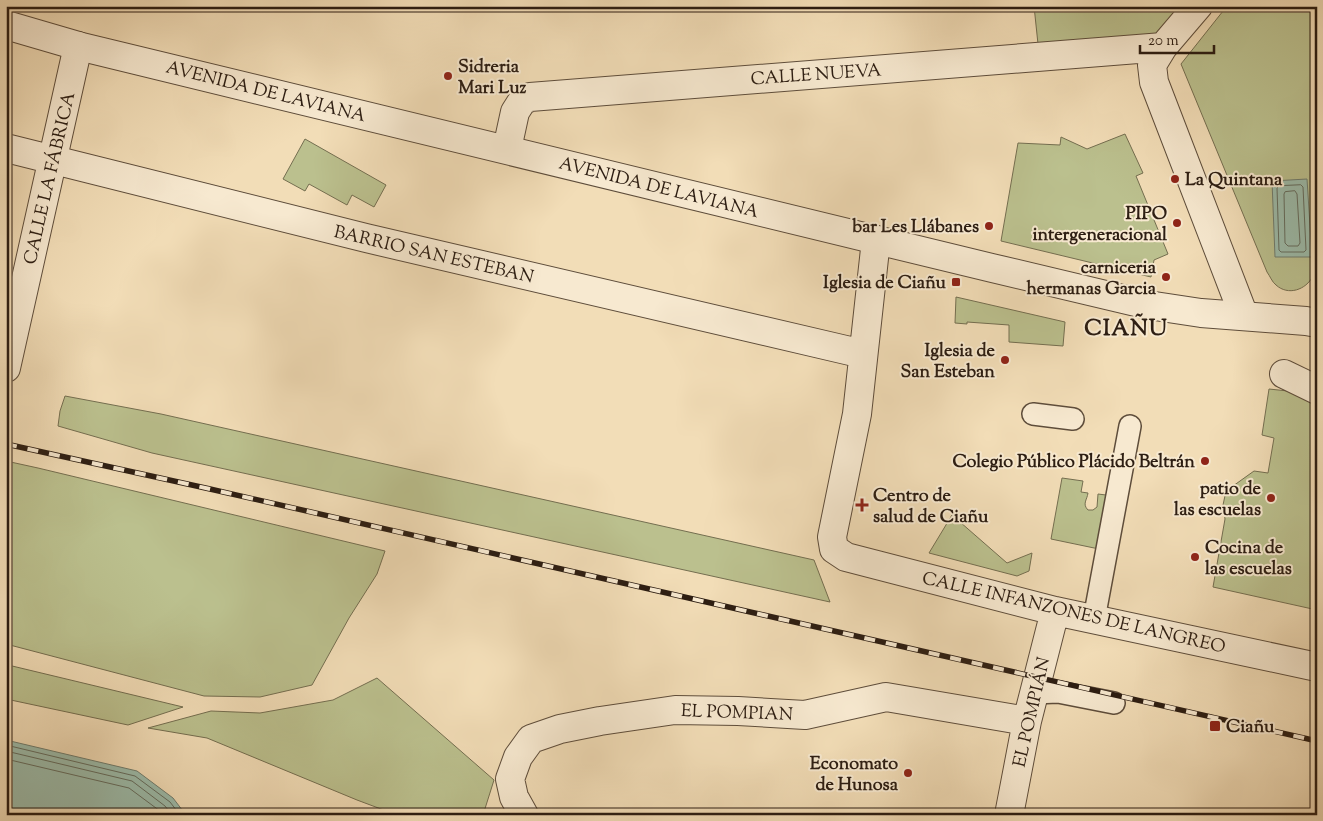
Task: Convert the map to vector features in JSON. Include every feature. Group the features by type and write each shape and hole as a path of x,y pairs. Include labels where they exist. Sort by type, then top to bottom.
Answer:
{"street":[{"path":"1198,6 1163,47 1152,65 1154,82 1244,316"},
{"name":"AVENIDA DE LAVIANA","path":"6,25 78,46 1148,305 1201,313 1317,323"},
{"name":"CALLE LA FÁBRICA","path":"6,368 78,46"},
{"name":"CALLE NUEVA","path":"507,149 516,112 522,101 530,97 1163,47"},
{"name":"BARRIO SAN ESTEBAN","path":"6,148 366,238 863,354"},
{"path":"863,354 876,240"},
{"name":"CALLE INFANZONES DE LANGREO","path":"863,354 857,414 832,537 834,549 846,557 1055,610 1317,667"},
{"path":"1284,374 1317,390"},
{"path":"1033,414 1073,419"},
{"path":"1094,619 1130,426"},
{"name":"EL POMPIÁN","path":"1009,815 1027,721 1055,610"},
{"path":"1034,693 1058,692 1114,703"},
{"name":"EL POMPIAN","path":"524,815 514,797 510,779 518,757 531,739 560,729 600,721 675,710 805,715 886,697 1027,721"}],"green space":[{"path":"1034,6 1182,6 1163,29 1152,36 1038,44"},
{"path":"1227,6 1317,6 1317,265 1310,281 1296,290 1286,290 1276,285 1267,272 1181,64"},
{"path":"1125,134 1143,173 1136,176 1168,254 1154,260 1151,277 1001,241 1018,143 1060,145 1061,137 1087,149"},
{"path":"305,139 386,185 374,207 352,195 347,205 309,184 305,191 283,179"},
{"path":"956,297 1065,322 1063,346 1009,342 1009,325 955,323"},
{"name":"patio de las escuelas","path":"1269,389 1288,391 1317,402 1317,463 1314,477 1317,478 1317,610 1213,587 1225,519 1223,505 1226,491 1254,471 1268,473 1274,438 1262,435"},
{"path":"65,396 161,414 814,560 830,602 152,453 58,426"},
{"path":"6,461 385,551 377,574 349,618 312,685 260,697 204,696 6,644"},
{"path":"1062,478 1083,481 1081,492 1088,493 1085,504 1088,510 1093,510 1097,507 1098,494 1106,495 1099,549 1051,539"},
{"path":"952,515 1007,563 1032,553 1029,571 1017,576 929,553"},
{"path":"6,664 183,707 128,725 6,699"},
{"path":"377,678 494,780 483,815 397,815 207,738 148,728 211,711 260,713 333,700"}],"water":[{"path":"1307,179 1312,257 1275,257 1272,181"},
{"path":"6,740 137,771 173,798 186,815 6,815"}],"railway":[{"path":"6,444 1317,741"}],"place":[{"name":"Sidreria Mari Luz","path":"448,76"},
{"name":"La Quintana","path":"1175,179"},
{"name":"PIPO intergeneracional","path":"1177,223"},
{"name":"bar Les Llábanes","path":"989,226"},
{"name":"carniceria hermanas Garcia","path":"1166,277"},
{"name":"Iglesia de Ciañu","path":"956,282"},
{"name":"Iglesia de San Esteban","path":"1005,360"},
{"name":"Colegio Público Plácido Beltrán","path":"1205,461"},
{"name":"patio de las escuelas","path":"1271,498"},
{"name":"Centro de salud de Ciañu","path":"862,505"},
{"name":"Cocina de las escuelas","path":"1195,557"},
{"name":"Ciañu","path":"1215,726"},
{"name":"Economato de Hunosa","path":"908,773"}],"district":[{"name":"CIAÑU","path":"1126,327"}]}
